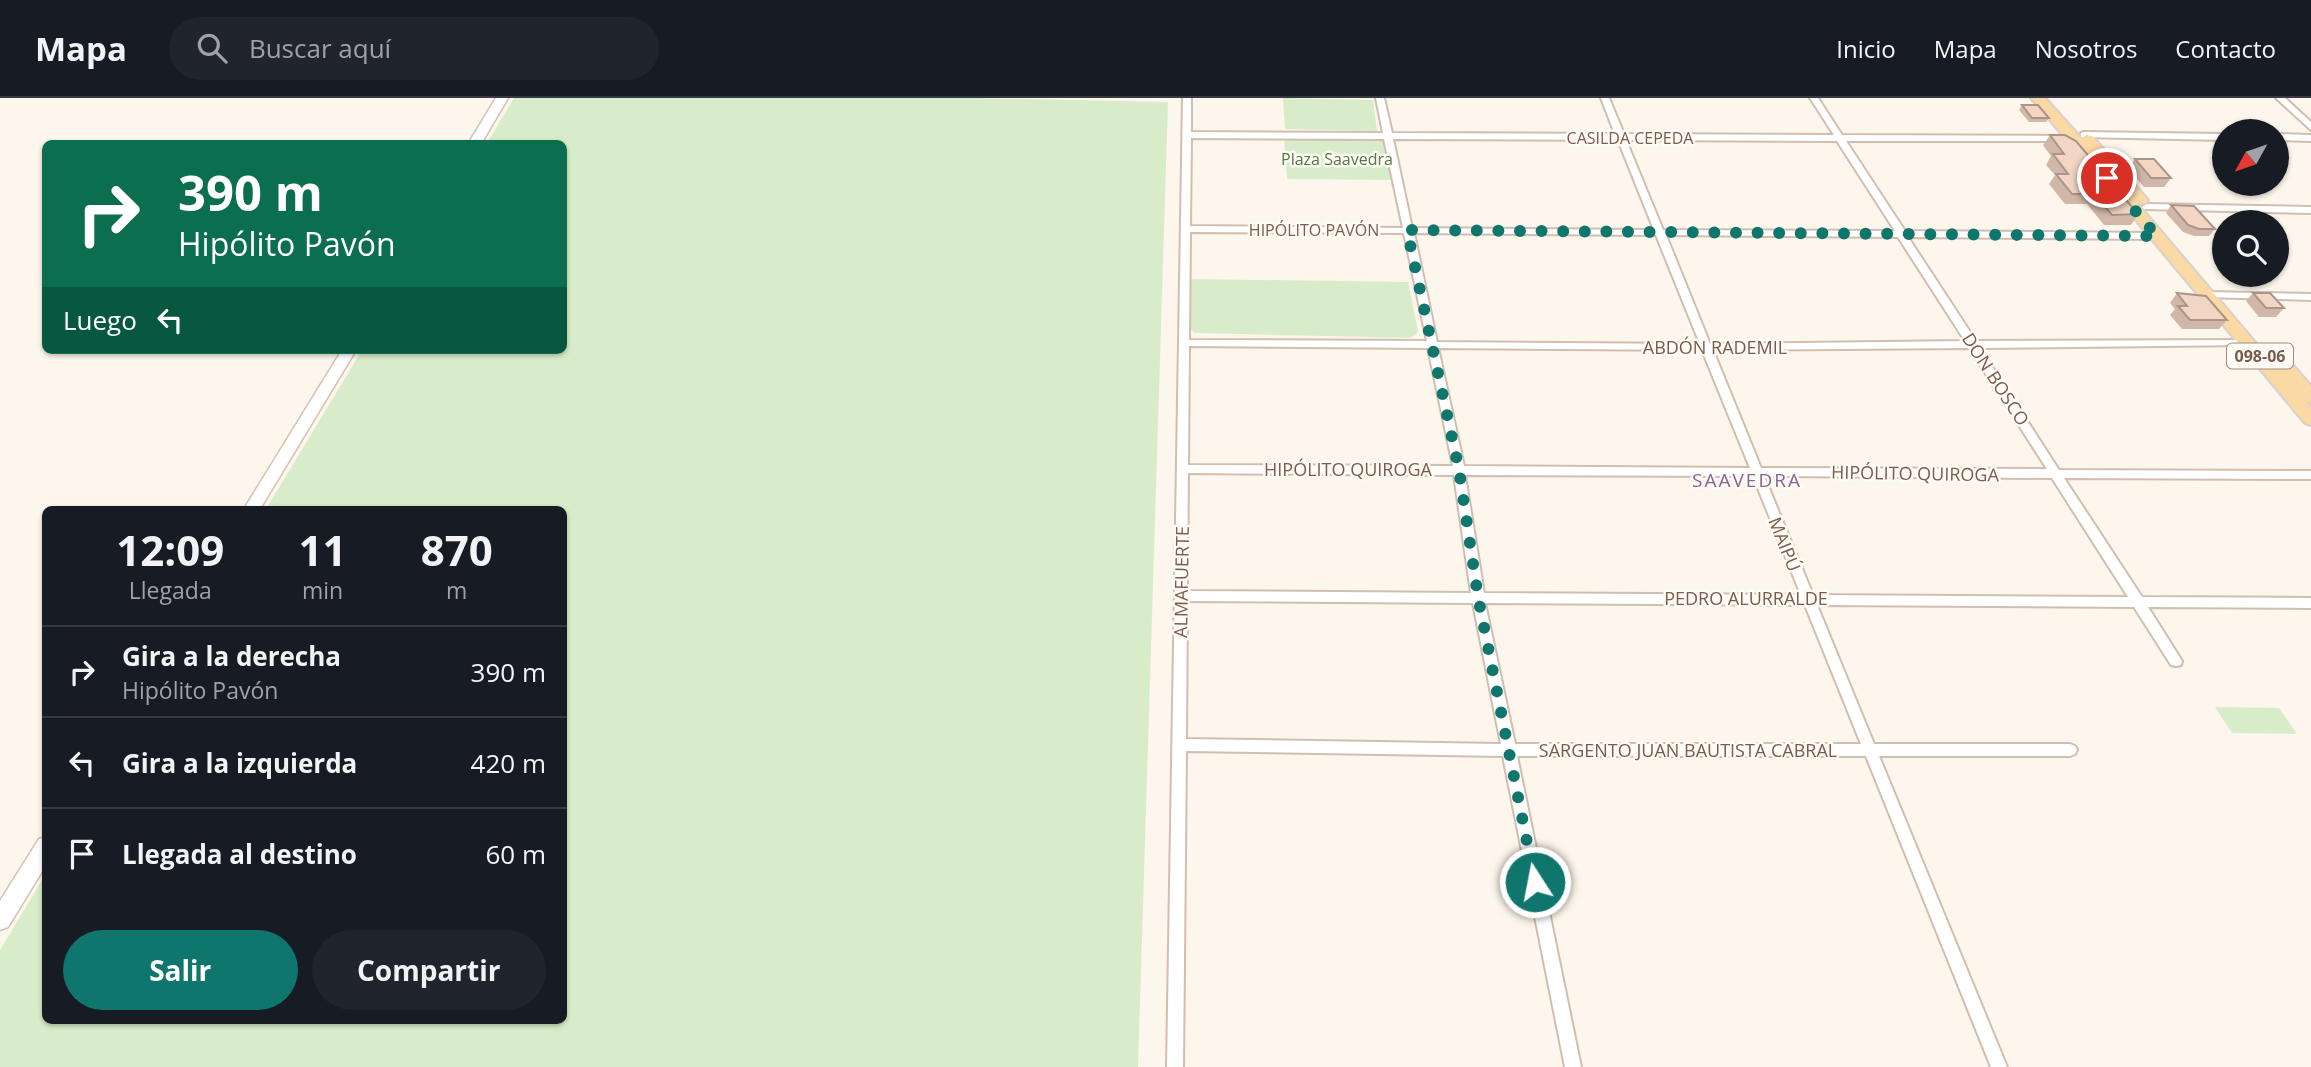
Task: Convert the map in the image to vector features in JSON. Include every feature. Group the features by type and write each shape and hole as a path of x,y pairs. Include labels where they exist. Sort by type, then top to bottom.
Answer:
{"main road":[{"path":"476,140 502,98"},
{"name":"098-06","path":"2038,98 2147,207 2248,342 2311,419"},
{"name":"098-06","path":"2052,98 2079,137 2157,236 2309,392"},
{"path":"254,506 347,354"},
{"path":"0,920 42,852"}],"street":[{"name":"ALMAFUERTE","path":"1175,1067 1186,98"},
{"path":"1380,98 1459,470 1478,597 1573,1067"},
{"name":"MAIPÚ","path":"1605,98 1999,1067"},
{"name":"DON BOSCO","path":"1814,98 2176,661"},
{"path":"2280,98 2311,127"},
{"name":"CASILDA CEPEDA","path":"1185,135 1840,139 2212,137"},
{"path":"2289,137 2311,138"},
{"path":"2147,207 2311,210"},
{"name":"HIPÓLITO PAVÓN","path":"1185,229 2157,236"},
{"path":"2214,295 2311,297"},
{"name":"ABDÓN RADEMIL","path":"1183,343 1707,347 2248,342"},
{"name":"HIPÓLITO QUIROGA","path":"1182,469 2311,475"},
{"name":"PEDRO ALURRALDE","path":"1181,596 2311,603"},
{"name":"SARGENTO JUAN BAUTISTA CABRAL","path":"1179,745 1509,750 2070,750"}],"green space":[{"path":"514,98 975,98 1168,102 1138,1067 0,1067 0,950 42,880 42,1024 567,1024 567,506 268,506 360,354 567,354 567,140 489,140"},
{"path":"1283,98 1373,100 1377,131 1285,129"},
{"name":"Plaza Saavedra","path":"1284,138 1384,139 1391,180 1287,179"},
{"path":"1189,279 1408,282 1418,331 1409,338 1195,333 1189,328"},
{"path":"2215,707 2279,708 2297,734 2232,733"}],"building":[{"path":"2022,105 2038,105 2049,118 2032,118"},
{"path":"2050,135 2065,135 2076,141 2138,214 2112,215 2094,194 2072,194 2056,174 2068,174 2053,154 2064,154"},
{"path":"2135,159 2154,159 2171,178 2151,178"},
{"path":"2171,205 2194,206 2212,229 2199,229 2188,225"},
{"path":"2177,293 2206,296 2227,320 2190,320 2178,306 2187,306"},
{"path":"2253,293 2270,293 2284,308 2266,308"}],"district":[{"name":"SAAVEDRA","path":"1747,480"}],"route":[{"path":"1535,882 1478,597 1459,470 1407,230 2157,236 2107,178"}]}
